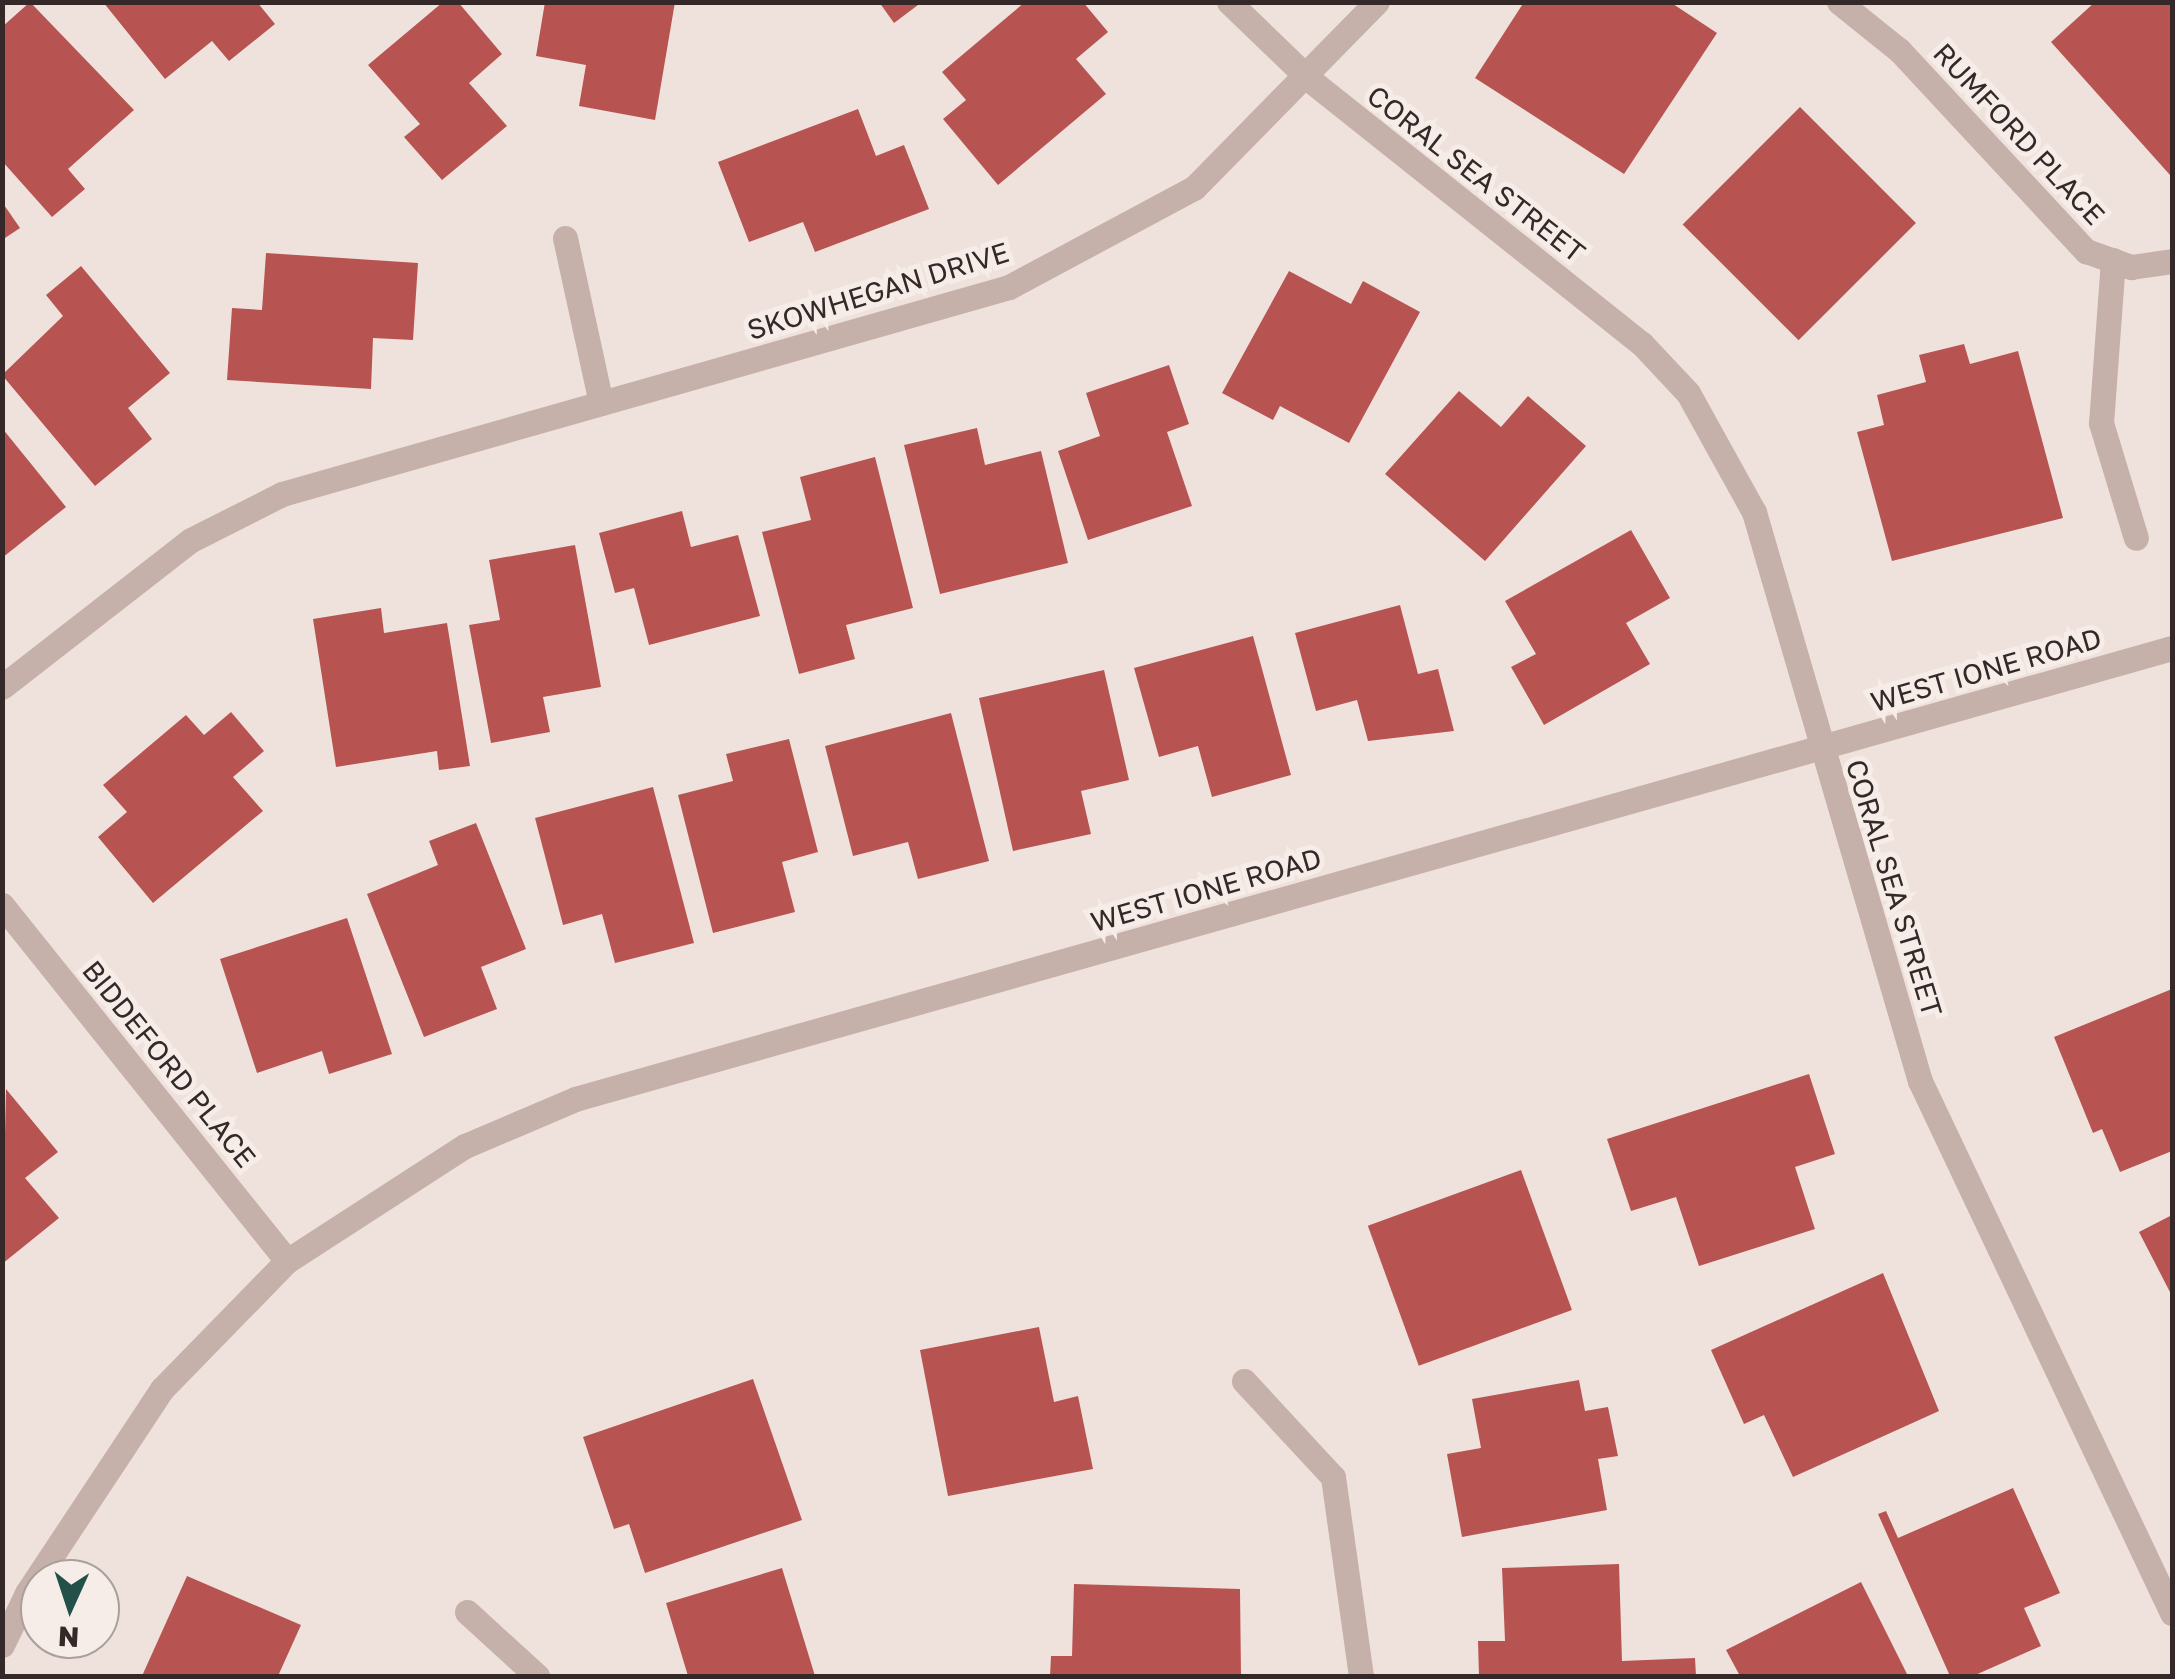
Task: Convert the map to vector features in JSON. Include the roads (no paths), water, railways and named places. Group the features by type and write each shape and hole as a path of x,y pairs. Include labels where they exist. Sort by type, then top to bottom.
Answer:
{"street":[{"name":"CORAL SEA STREET","path":"1228,2 1310,80 1642,344 1688,393 1754,512 1920,1080 2172,1613"},
{"name":"SKOWHEGAN DRIVE","path":"2,687 190,540 282,494 1010,287 1194,188 1310,80 1377,2"},
{"name":"RUMFORD PLACE","path":"1839,2 1900,50 2086,251 2122,263 2101,423 2136,538"},
{"path":"565,238 601,403"},
{"path":"2122,263 2172,261"},
{"name":"WEST IONE ROAD","path":"2,1645 27,1592 162,1389 288,1260 465,1146 575,1099 2172,648"},
{"name":"BIDDEFORD PLACE","path":"2,904 288,1260"},
{"path":"1244,1381 1333,1477 1361,1676"},
{"path":"467,1612 537,1676"}]}
